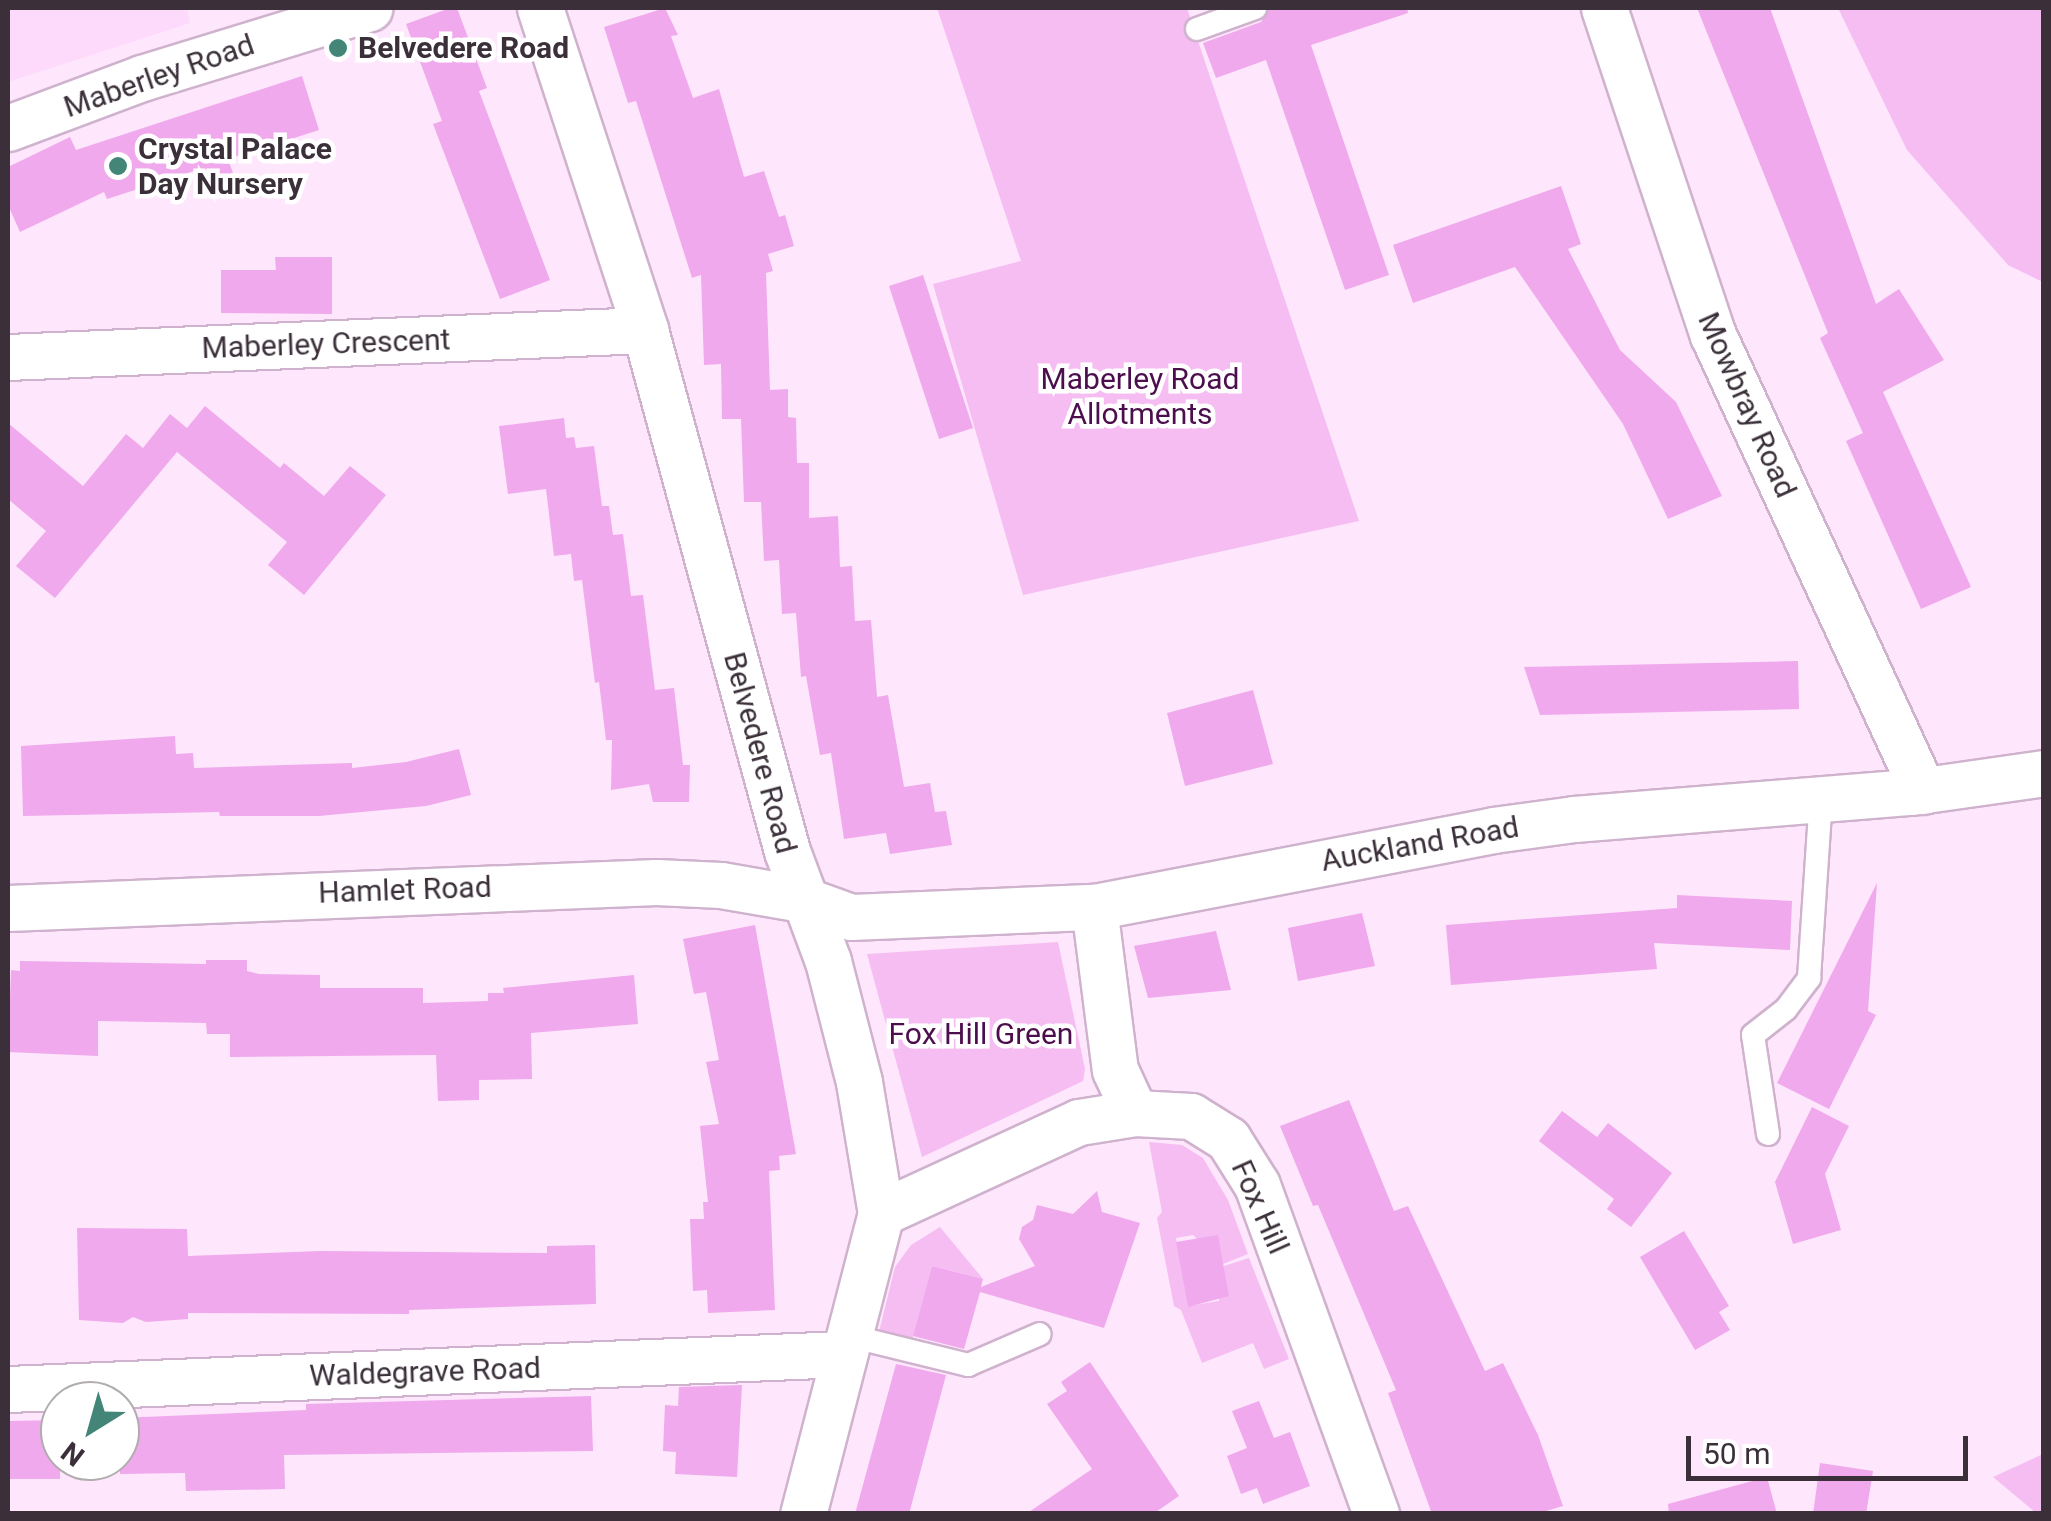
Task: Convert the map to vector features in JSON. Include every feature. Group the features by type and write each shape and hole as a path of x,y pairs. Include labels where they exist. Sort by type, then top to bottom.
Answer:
{"street":[{"name":"Maberley Road","path":"8,128 142,78 369,8"},
{"name":"Belvedere Road","path":"540,8 645,330 801,899 828,961 859,1082 881,1213 803,1514"},
{"name":"Mowbray Road","path":"1604,8 1712,335 1922,791"},
{"name":"Maberley Crescent","path":"8,357 645,330"},
{"name":"Auckland Road","path":"801,899 851,918 1094,907 1493,830 1574,819 1922,791 2044,772"},
{"name":"Hamlet Road","path":"8,908 656,882 721,886 801,899"},
{"path":"881,1213 1079,1122 1135,1113 1115,1070 1094,907"},
{"name":"Fox Hill","path":"1135,1113 1191,1116 1228,1139 1258,1185 1376,1514"},
{"name":"Waldegrave Road","path":"8,1389 844,1344"}],"lane":[{"path":"1197,29 1255,8"},
{"path":"1768,1134 1753,1035 1786,1009 1809,978 1821,799"},
{"path":"844,1344 968,1365 1040,1334"}],"shaded area":[{"path":"8,8 187,8 190,23 8,82"}],"green space":[{"name":"Maberley Road Allotments","path":"937,8 1187,8 1359,521 1023,595 933,284 1021,261"},
{"path":"1838,8 2043,8 2043,282 2008,265 1907,150"},
{"name":"Fox Hill Green","path":"1058,942 1085,1069 1083,1081 922,1157 867,954"},
{"path":"1149,1142 1182,1145 1203,1158 1228,1200 1248,1254 1223,1264 1193,1235 1176,1238 1188,1306 1219,1301 1224,1266 1249,1258 1289,1359 1264,1369 1253,1343 1202,1363 1181,1310 1174,1306 1157,1218 1162,1212"},
{"path":"940,1227 983,1279 932,1266 910,1348 877,1340 895,1267 911,1245"},
{"path":"2043,1454 2043,1513 2036,1513 1993,1477"}],"building":[{"path":"457,8 487,88 479,91 550,280 500,299 433,124 442,121 406,24"},
{"path":"665,8 678,35 671,36 693,98 719,89 744,177 764,171 779,217 785,215 794,246 768,254 773,271 766,273 770,390 788,389 788,417 796,418 797,463 809,463 809,518 838,516 840,567 852,566 855,621 871,620 877,697 888,695 904,787 930,783 935,812 946,811 952,845 890,854 886,833 844,839 831,753 820,755 806,676 801,677 796,613 782,614 779,560 764,561 761,502 744,502 741,419 722,419 721,364 704,365 701,275 692,278 636,101 628,103 604,27"},
{"path":"1270,8 1407,8 1408,13 1311,45 1389,275 1345,290 1266,60 1216,78 1203,43 1261,22"},
{"path":"1697,8 1770,8 1876,304 1899,289 1944,360 1883,392 1971,587 1921,609 1846,441 1863,433 1820,338 1828,333"},
{"path":"302,76 319,130 228,159 233,173 205,182 200,169 107,199 104,192 20,232 8,205 8,167 70,137 76,150"},
{"path":"1561,186 1581,244 1568,249 1620,350 1676,402 1722,496 1668,519 1623,424 1515,267 1413,303 1393,245"},
{"path":"275,257 332,257 332,314 221,313 221,270 276,270"},
{"path":"923,275 973,428 939,439 889,286"},
{"path":"205,406 280,468 284,463 324,496 350,466 386,495 304,595 268,565 287,542 177,452 55,598 16,566 46,531 8,499 8,423 83,486 126,434 143,448 170,414 187,428"},
{"path":"564,418 566,438 574,437 576,448 594,446 602,506 609,506 613,535 623,534 631,596 643,595 655,690 674,688 683,765 690,765 689,802 653,802 649,784 611,790 612,740 606,740 599,682 595,683 582,580 574,581 571,554 554,556 546,489 508,494 499,426"},
{"path":"1798,661 1799,709 1540,715 1524,667"},
{"path":"1253,690 1273,764 1185,786 1167,713"},
{"path":"175,736 176,754 193,753 194,768 352,763 352,768 406,762 459,749 471,795 426,806 319,816 220,816 219,812 23,816 21,746"},
{"path":"1877,883 1868,1011 1876,1015 1829,1109 1777,1083"},
{"path":"1677,895 1792,901 1790,950 1654,943 1657,969 1451,985 1446,925 1677,908"},
{"path":"1362,913 1375,966 1298,981 1288,928"},
{"path":"755,925 796,1154 779,1156 780,1170 769,1171 775,1310 708,1313 707,1290 693,1291 690,1219 704,1219 703,1202 708,1202 700,1126 719,1124 706,1062 719,1060 706,992 694,994 683,939"},
{"path":"1216,931 1231,990 1148,998 1134,946"},
{"path":"206,960 247,960 247,971 259,974 320,975 320,988 423,988 423,1003 488,1001 488,993 504,993 503,988 634,975 638,1024 531,1033 532,1079 479,1080 479,1100 438,1101 436,1055 230,1057 230,1034 207,1034 206,1023 98,1021 98,1056 8,1052 11,970 20,971 20,961 206,964"},
{"path":"1349,1100 1394,1211 1408,1206 1485,1371 1503,1363 1538,1435 1563,1506 1536,1514 1432,1514 1388,1393 1396,1390 1318,1205 1313,1206 1280,1126"},
{"path":"1812,1107 1849,1126 1825,1174 1841,1230 1793,1244 1775,1182"},
{"path":"1562,1111 1597,1137 1608,1123 1672,1173 1631,1227 1607,1209 1614,1199 1539,1141"},
{"path":"1097,1191 1102,1212 1140,1223 1104,1328 980,1292 964,1349 913,1336 932,1266 983,1279 981,1287 1035,1266 1019,1239 1022,1227 1033,1220 1037,1205 1073,1214"},
{"path":"77,1228 187,1229 188,1256 321,1251 547,1253 547,1246 595,1245 596,1304 409,1310 409,1314 188,1313 188,1319 146,1322 133,1317 123,1323 79,1320"},
{"path":"1684,1231 1729,1306 1719,1312 1730,1330 1695,1350 1640,1257"},
{"path":"1218,1235 1229,1296 1188,1307 1176,1242"},
{"path":"1090,1362 1179,1496 1153,1514 1026,1514 1092,1469 1047,1404 1067,1391 1061,1382"},
{"path":"896,1364 946,1375 909,1514 855,1514"},
{"path":"742,1385 737,1477 675,1474 676,1452 663,1451 665,1405 678,1406 679,1387"},
{"path":"591,1396 593,1451 284,1455 285,1489 186,1491 185,1473 140,1474 140,1417 306,1410 306,1404"},
{"path":"1259,1401 1274,1438 1290,1432 1310,1486 1263,1504 1257,1488 1241,1494 1227,1456 1247,1448 1232,1411"},
{"path":"40,1420 40,1479 9,1479 8,1421"},
{"path":"1820,1463 1873,1471 1866,1514 1813,1514"},
{"path":"1767,1477 1777,1514 1669,1514 1668,1504"}],"place":[{"name":"Belvedere Road","path":"338,48"},
{"name":"Crystal Palace Day Nursery","path":"118,166"}]}
